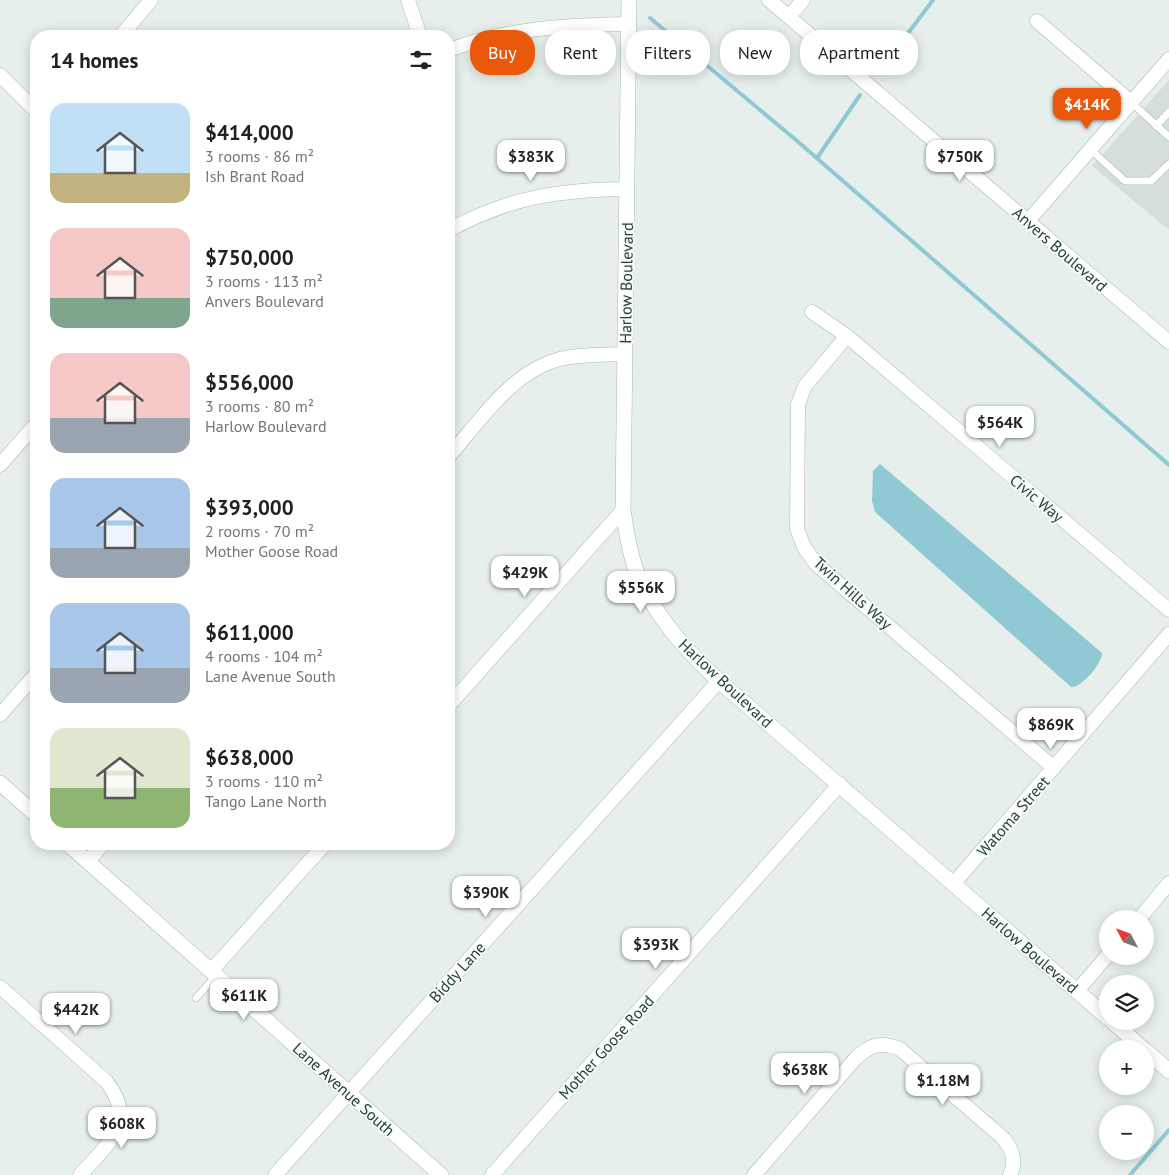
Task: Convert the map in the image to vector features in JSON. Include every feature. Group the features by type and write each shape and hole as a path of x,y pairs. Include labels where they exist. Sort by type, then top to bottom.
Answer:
{"street":[{"path":"126,30 151,0"},
{"path":"408,0 418,30"},
{"name":"Harlow Boulevard","path":"629,0 623,510 636,570 648,597 685,648 720,681 1099,1010"},
{"name":"Anvers Boulevard","path":"769,0 1169,342"},
{"path":"789,17 803,0"},
{"path":"1037,21 1131,102"},
{"path":"455,48 520,30 557,26 629,24"},
{"path":"1028,221 1169,59"},
{"path":"0,75 30,105"},
{"path":"455,227 504,204 540,194 582,189 627,189"},
{"name":"Civic Way","path":"812,312 847,336 1169,610"},
{"name":"Twin Hills Way","path":"847,336 805,386 798,404 797,528 804,547 816,564 1054,768"},
{"path":"455,449 513,386 542,366 576,356 624,354"},
{"path":"0,465 30,431"},
{"path":"455,698 623,510"},
{"name":"Watoma Street","path":"954,884 1169,634"},
{"path":"0,715 30,681"},
{"name":"Biddy Lane","path":"275,1175 720,681"},
{"path":"0,783 30,810"},
{"name":"Mother Goose Road","path":"492,1175 840,784"},
{"name":"Lane Avenue South","path":"75,850 441,1175"},
{"path":"88,861 98,850"},
{"path":"214,973 320,850"},
{"path":"1146,910 1169,883"},
{"path":"1077,991 1099,965"},
{"path":"0,987 106,1081 116,1094 120,1104 120,1122 112,1140 80,1175"},
{"path":"1122,1030 1133,1040"},
{"path":"754,1175 856,1058 868,1048 880,1044 900,1049 1003,1138 1011,1148 1014,1159 1010,1175"},
{"path":"1154,1058 1169,1071"}],"lane":[{"path":"1131,102 1169,137"},
{"path":"1156,126 1169,112"},
{"path":"1090,149 1125,181 1151,181 1169,164"},
{"path":"196,998 214,973"}],"shaded area":[{"path":"1169,80 1169,230 1092,166"}],"water":[{"path":"880,464 1102,653 1099,663 1086,679 1080,684 1071,687 875,512 872,501 873,471"}],"waterway":[{"path":"910,30 933,0"},
{"path":"650,18 796,140 1169,465"},
{"path":"817,158 860,95"},
{"path":"1130,1175 1169,1130"}]}
